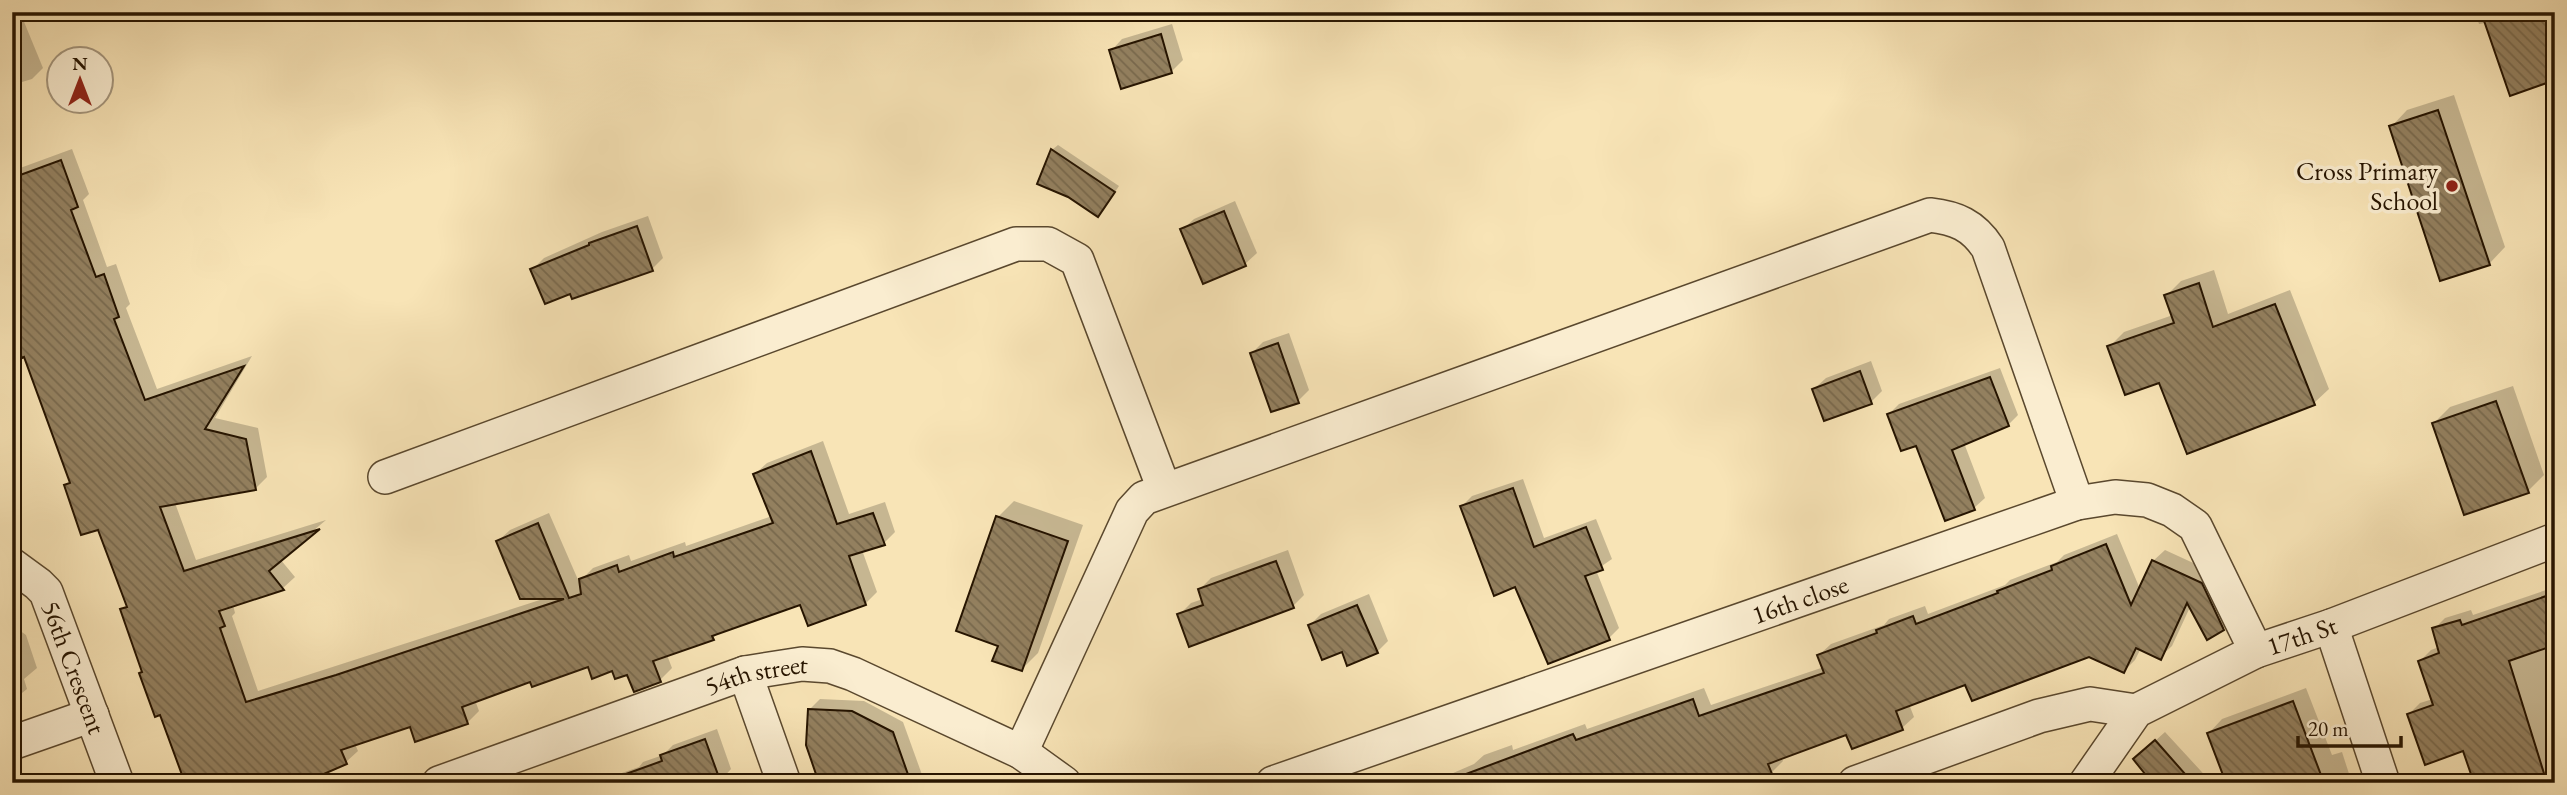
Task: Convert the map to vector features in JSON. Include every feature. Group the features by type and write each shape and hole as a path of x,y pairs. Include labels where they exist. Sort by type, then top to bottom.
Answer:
{"street":[{"path":"1021,752 1132,512 1144,498 1930,215 1951,218 1969,226 1980,235 1988,248 2077,503"},
{"path":"386,477 1016,244 1048,244 1077,260 1164,489"},
{"name":"16th close","path":"1273,783 2077,503 2115,497 2147,500 2172,510 2195,526 2256,651"},
{"name":"17th St","path":"2086,783 2136,711 2256,651 2555,540"},
{"name":"56th Crescent","path":"12,565 46,592 117,783"},
{"path":"2331,625 2383,783"},
{"name":"54th street","path":"439,783 745,673 802,664 830,666 853,674 1021,752 1065,783"},
{"path":"745,673 784,783"},
{"path":"1855,783 2039,716 2091,704 2136,711"},
{"path":"12,743 92,715"}],"building":[{"path":"2481,12 2555,12 2555,80 2510,96"},
{"path":"1161,34 1172,73 1121,89 1109,50"},
{"path":"2438,110 2490,265 2440,281 2389,126"},
{"path":"1051,149 1115,192 1098,217 1068,197 1037,184"},
{"path":"61,160 78,207 71,210 96,277 104,274 119,317 114,319 145,400 244,366 205,429 246,439 256,490 160,507 184,571 320,529 269,571 284,590 219,611 225,626 220,628 246,702 564,599 520,599 496,541 538,523 569,598 581,594 579,579 617,565 619,572 673,552 674,557 773,523 753,474 811,451 837,524 873,513 885,545 849,556 866,605 808,626 800,605 712,636 714,640 653,661 661,682 634,692 627,675 615,679 612,671 592,679 588,667 532,687 530,682 462,707 468,724 415,742 410,727 341,750 347,764 303,783 185,783 160,715 155,717 139,673 142,672 120,609 127,607 98,530 81,535 64,485 70,483 24,357 22,358 12,332 12,178"},
{"path":"1224,211 1246,266 1203,284 1180,229"},
{"path":"637,226 653,271 572,299 570,294 545,304 530,269 589,243"},
{"path":"2199,283 2213,327 2275,304 2315,405 2187,454 2159,383 2125,395 2107,346 2174,323 2164,295"},
{"path":"1278,343 1299,403 1271,412 1250,353"},
{"path":"1860,371 1872,404 1824,421 1812,389"},
{"path":"1990,377 2009,426 1952,450 1975,510 1945,521 1916,446 1901,451 1887,414"},
{"path":"2496,401 2529,493 2464,515 2432,423"},
{"path":"1513,488 1534,547 1586,527 1603,570 1585,576 1610,640 1548,664 1515,587 1494,596 1460,506"},
{"path":"996,516 1068,541 1022,671 992,661 998,646 956,631"},
{"path":"2106,544 2131,605 2152,560 2202,583 2224,630 2207,640 2187,603 2161,660 2136,648 2124,673 2089,657 1972,701 1965,685 1896,711 1903,730 1852,749 1846,735 1768,764 1772,774 1748,783 1450,783 1450,780 1573,734 1576,740 1693,699 1699,716 1824,673 1817,655 1877,633 1876,630 1913,616 1916,624 1998,593 1997,591 2052,570 2051,566"},
{"path":"1276,561 1294,608 1189,647 1177,614 1203,605 1198,589"},
{"path":"2555,593 2555,645 2509,661 2547,783 2474,783 2463,751 2425,765 2407,714 2433,705 2418,661 2439,653 2432,628 2460,620 2462,625"},
{"path":"1357,605 1378,653 1347,666 1342,652 1322,660 1308,625"},
{"path":"2293,701 2324,783 2226,783 2207,733"},
{"path":"808,709 852,711 893,732 911,783 819,783 806,745"},
{"path":"705,739 721,783 613,783 612,779 662,761 660,755"},
{"path":"2155,740 2193,783 2148,783 2145,774 2133,759"}],"place":[{"name":"Cross Primary School","path":"2452,186"}]}
